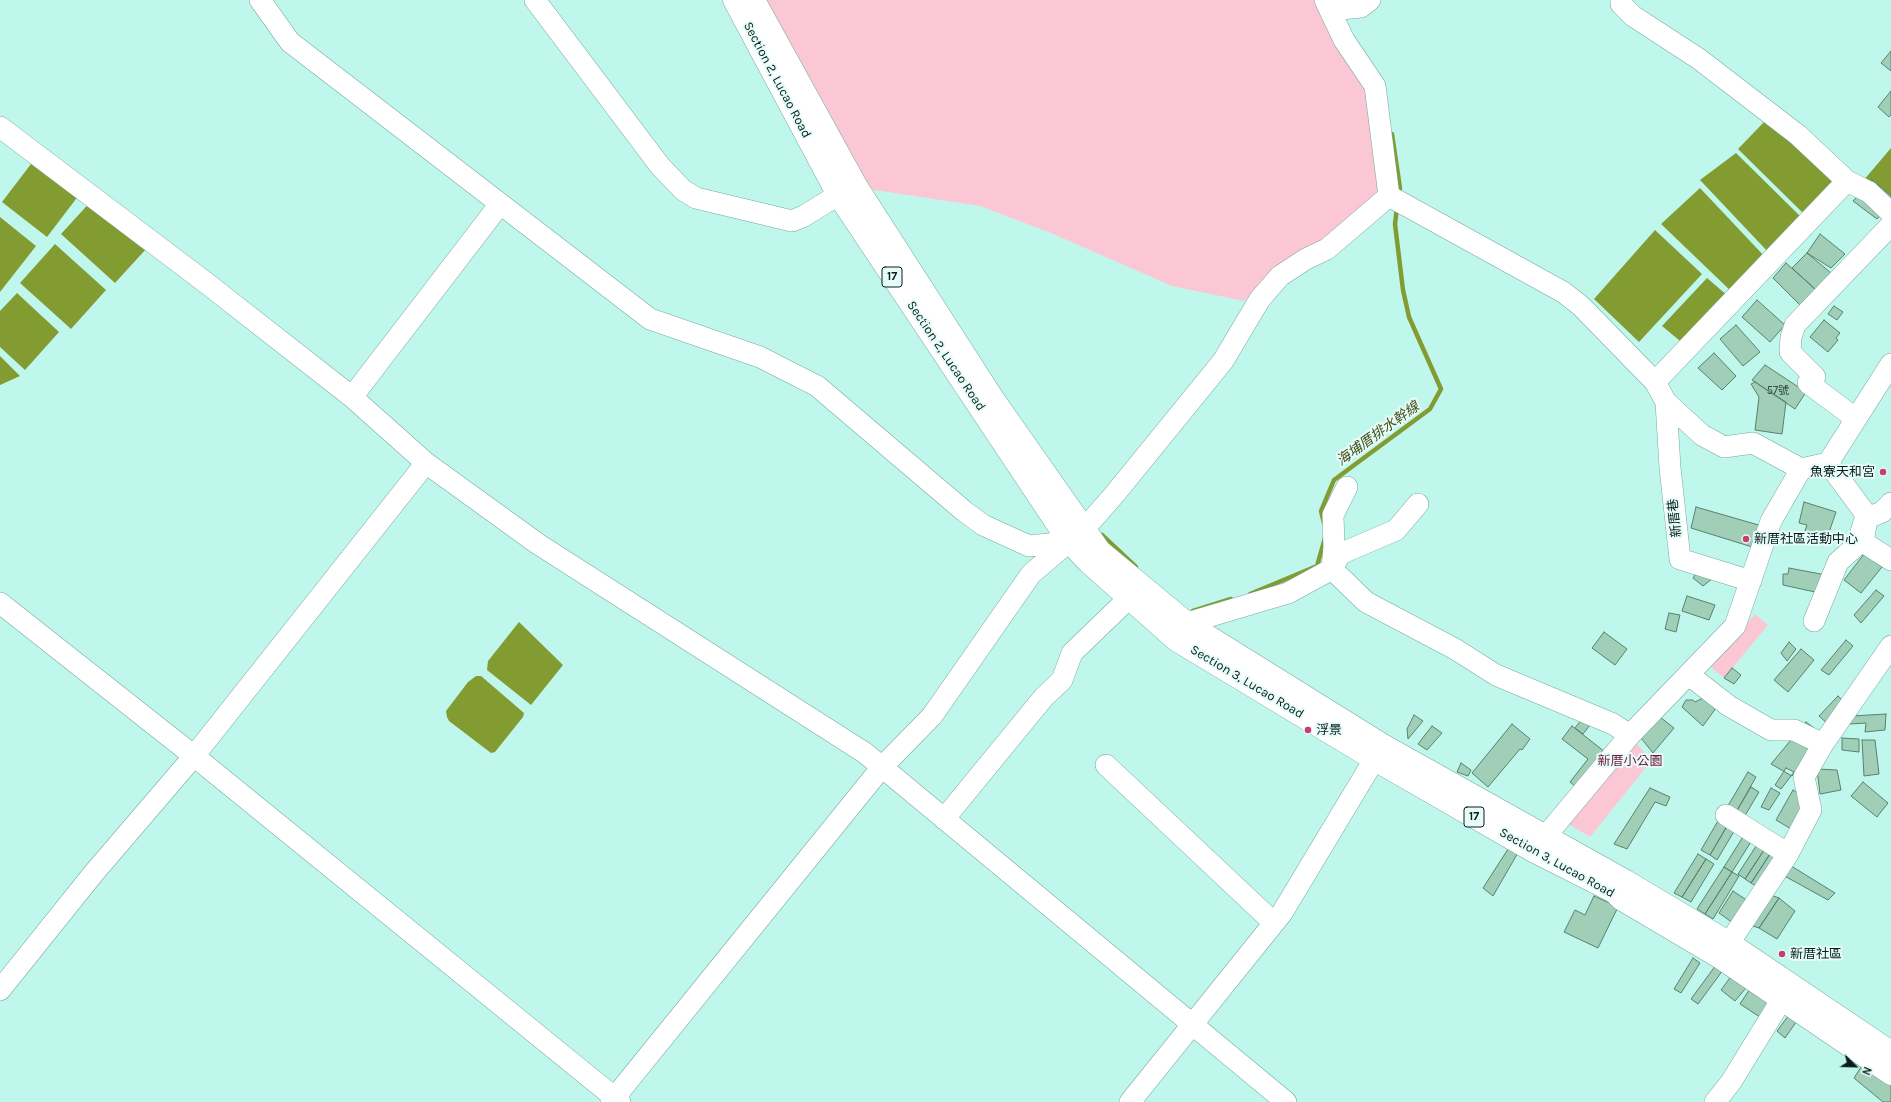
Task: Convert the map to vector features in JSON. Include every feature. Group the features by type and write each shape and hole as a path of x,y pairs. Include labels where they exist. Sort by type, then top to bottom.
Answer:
{"main road":[{"name":"Section 2, Lucao Road","path":"734,0 838,195 1077,535"},
{"name":"Section 2, Lucao Road","path":"754,0 857,187 992,397 1077,535"},
{"name":"Section 3, Lucao Road","path":"1077,535 1088,562 1129,598 1379,753 1539,844 1626,881 1724,950 1786,991 1891,1052"},
{"name":"Section 3, Lucao Road","path":"1077,535 1100,551 1182,631"},
{"name":"Section 3, Lucao Road","path":"1786,991 1891,1074"}],"street":[{"path":"260,0 290,42 650,319 760,357 817,386 964,511 983,525 1029,546 1077,535"},
{"path":"535,0 660,166 683,190 696,198 792,221 804,216 838,195"},
{"path":"1370,0 1361,7 1328,5 1344,40 1375,86 1390,196"},
{"path":"1621,0 1621,4 1633,16 1699,59 1798,135 1847,181 1869,192 1891,213"},
{"path":"0,127 205,282 352,397 426,463 538,544 865,753 1192,1026 1286,1102"},
{"path":"1655,382 1847,181"},
{"path":"0,603 194,756 615,1101 882,767 932,716 1031,574 1077,535 1114,495 1223,361 1260,299 1280,276 1306,259 1327,249 1390,196"},
{"path":"1390,196 1563,292 1581,306 1655,382 1666,402 1702,434 1724,447 1753,443 1801,469 1828,463 1891,364"},
{"path":"352,397 500,204"},
{"path":"1856,418 1808,383 1815,377 1790,352 1792,337 1795,325 1891,224"},
{"name":"新厝巷","path":"1666,402 1670,468 1680,559 1751,581"},
{"path":"0,990 94,874 194,756 426,463"},
{"path":"1828,463 1865,514 1863,542 1891,560"},
{"path":"1539,844 1630,735 1735,626 1771,521 1801,469"},
{"path":"1332,569 1334,547 1332,515 1347,487"},
{"path":"1865,518 1882,512 1891,503"},
{"path":"1182,631 1288,593 1332,569 1340,554 1396,530 1418,504"},
{"path":"1814,621 1838,562 1857,545 1865,518"},
{"path":"1332,569 1366,602 1455,649 1496,675 1613,724 1630,735"},
{"path":"944,819 1044,697 1062,680 1072,653 1129,598"},
{"path":"1724,950 1788,854 1811,810 1804,778 1822,744 1891,646"},
{"path":"1689,675 1729,706 1771,730 1794,730 1822,744"},
{"path":"1130,1102 1282,913 1379,753"},
{"path":"1106,765 1274,923"},
{"path":"1726,815 1788,854"},
{"path":"1714,1102 1731,1082 1786,991"}],"green space":[{"path":"766,0 1316,0 1365,85 1379,191 1323,240 1284,261 1244,301 1172,286 1051,233 980,206 868,189"},
{"path":"1755,614 1768,625 1724,678 1711,667"},
{"name":"新厝小公園","path":"1630,735 1651,761 1590,837 1567,823"}],"shaded area":[{"path":"1765,121 1839,180 1806,216 1738,149"},
{"path":"1891,148 1891,205 1863,181"},
{"path":"1736,153 1801,217 1770,254 1700,180"},
{"path":"34,160 79,195 47,237 2,202"},
{"path":"1700,188 1766,258 1734,294 1661,224"},
{"path":"94,198 147,248 115,283 61,234"},
{"path":"0,217 36,246 0,292"},
{"path":"1655,230 1702,274 1639,342 1594,299"},
{"path":"55,244 106,290 71,329 20,283"},
{"path":"1707,278 1728,296 1685,345 1662,326"},
{"path":"17,293 59,332 25,370 0,347 0,311"},
{"path":"0,356 20,376 0,385"},
{"path":"519,622 563,665 531,705 487,670 488,661"},
{"path":"476,676 481,676 524,713 523,717 495,752 491,753 449,721 447,717 446,711 468,682"}],"building":[{"path":"1891,51 1891,71 1881,63"},
{"path":"1891,91 1891,115 1889,117 1878,107"},
{"path":"1872,180 1891,196 1891,205 1877,219 1853,201"},
{"path":"1820,234 1845,254 1831,268 1807,253"},
{"path":"1807,253 1831,273 1815,289 1792,268"},
{"path":"1786,263 1815,289 1800,305 1773,278"},
{"path":"1757,300 1785,325 1770,342 1742,317"},
{"path":"1834,306 1843,312 1837,320 1828,314"},
{"path":"1824,320 1840,333 1836,338 1838,340 1828,352 1810,337"},
{"path":"1736,325 1760,352 1743,366 1720,339"},
{"path":"1714,353 1736,376 1722,390 1698,368"},
{"path":"1765,365 1806,392 1795,409 1752,380"},
{"path":"1755,382 1786,402 1782,434 1755,430 1759,397 1751,384"},
{"path":"1804,502 1836,512 1825,544 1803,537 1807,525 1799,523"},
{"name":"新厝社區活動中心","path":"1696,507 1769,528 1762,550 1691,528"},
{"path":"1864,554 1882,567 1861,593 1844,580"},
{"path":"1700,568 1713,578 1703,586 1693,578"},
{"path":"1789,568 1826,575 1824,594 1783,585 1783,574 1788,574"},
{"path":"1876,590 1884,596 1861,623 1854,615"},
{"path":"1687,596 1715,605 1709,620 1682,611"},
{"path":"1669,613 1680,615 1676,632 1665,629"},
{"path":"1604,632 1627,649 1615,665 1592,648"},
{"path":"1846,640 1853,646 1829,675 1821,670"},
{"path":"1789,642 1796,649 1787,661 1781,653"},
{"path":"1801,649 1814,660 1788,692 1774,680"},
{"path":"1732,668 1741,675 1734,684 1724,678"},
{"path":"1838,696 1847,705 1829,725 1819,716"},
{"path":"1703,698 1716,708 1703,726 1682,707 1686,700 1693,700 1695,702"},
{"path":"1886,714 1885,730 1865,732 1866,723 1850,724 1852,716"},
{"path":"1414,715 1423,721 1408,739 1407,729"},
{"path":"1660,717 1674,728 1653,753 1641,738"},
{"path":"1582,719 1590,725 1583,734 1575,728"},
{"path":"1806,722 1822,734 1792,776 1771,764"},
{"path":"1512,724 1530,739 1522,750 1520,749 1488,787 1472,773"},
{"path":"1432,726 1442,733 1427,750 1418,744"},
{"path":"1572,726 1605,752 1577,788 1570,782 1588,759 1562,739"},
{"path":"1842,738 1859,739 1859,752 1842,750"},
{"path":"1862,740 1875,740 1879,774 1864,776"},
{"path":"1461,763 1471,770 1468,776 1457,772"},
{"path":"1786,768 1794,772 1781,789 1775,785"},
{"path":"1817,769 1837,770 1841,790 1820,794"},
{"path":"1748,772 1756,777 1735,814 1726,809"},
{"path":"1863,782 1888,803 1877,817 1851,796"},
{"path":"1751,787 1759,792 1743,819 1735,814"},
{"path":"1650,788 1670,797 1666,806 1655,802 1627,849 1614,844"},
{"path":"1771,788 1780,793 1769,810 1761,807"},
{"path":"1793,790 1809,801 1793,830 1776,820"},
{"path":"1722,814 1731,819 1710,855 1701,850"},
{"path":"1729,823 1736,828 1717,860 1710,855"},
{"path":"1746,832 1754,837 1732,872 1724,867"},
{"path":"1760,840 1768,844 1745,879 1738,874"},
{"path":"1768,844 1774,848 1751,883 1745,879"},
{"path":"1510,846 1519,851 1493,896 1483,888"},
{"path":"1774,848 1781,853 1759,888 1751,883"},
{"path":"1698,854 1706,859 1682,897 1674,893"},
{"path":"1706,859 1714,864 1691,902 1682,897"},
{"path":"1788,864 1835,893 1828,900 1781,874"},
{"path":"1724,867 1732,872 1705,914 1697,909"},
{"path":"1732,872 1739,876 1713,919 1705,914"},
{"path":"1733,891 1748,901 1733,923 1719,913"},
{"path":"1768,894 1779,898 1759,928 1747,924"},
{"path":"1594,896 1618,907 1598,948 1564,932 1575,910 1585,915"},
{"path":"1779,898 1795,911 1777,939 1759,928"},
{"path":"1693,958 1700,963 1681,993 1674,989"},
{"path":"1716,965 1723,970 1698,1004 1691,999"},
{"path":"1735,971 1751,982 1735,1001 1721,990"},
{"path":"1751,987 1774,1000 1763,1019 1740,1004"},
{"path":"1792,1011 1801,1015 1785,1038 1777,1031"},
{"path":"1863,1064 1891,1084 1891,1102 1883,1102 1854,1078"}],"waterway":[{"name":"海埔厝排水幹線","path":"1392,134 1400,188 1399,196"},
{"name":"海埔厝排水幹線","path":"1324,523 1321,511 1334,480 1430,409 1441,389 1409,317 1403,290 1395,224 1397,207"},
{"name":"海埔厝排水幹線","path":"1102,535 1136,567"},
{"name":"海埔厝排水幹線","path":"1250,594 1317,566 1325,538"},
{"name":"海埔厝排水幹線","path":"1193,611 1231,599"}],"place":[{"name":"魚寮天和宮","path":"1883,472"},
{"name":"新厝社區活動中心","path":"1746,539"},
{"name":"浮景","path":"1308,730"},
{"name":"新厝社區","path":"1782,954"}]}
